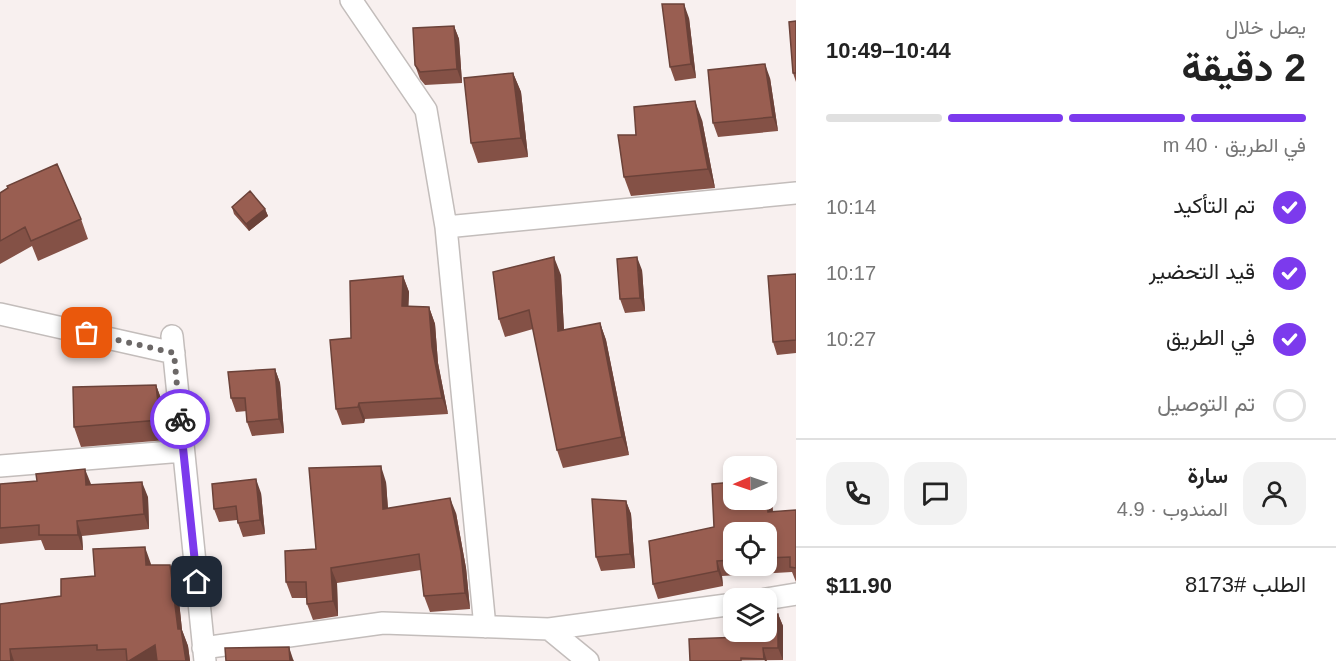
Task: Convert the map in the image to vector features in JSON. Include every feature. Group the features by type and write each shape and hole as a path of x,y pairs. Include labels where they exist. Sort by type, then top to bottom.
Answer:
{"street":[{"path":"351,0 426,110 446,227 485,627"},
{"path":"446,227 796,193"},
{"path":"0,314 173,344 204,654 383,623 549,629 723,605"},
{"path":"0,466 183,451"},
{"path":"777,597 796,594"},
{"path":"549,629 588,661"}],"building":[{"path":"662,4 684,4 691,64 670,67"},
{"path":"796,21 796,73 793,73 789,22"},
{"path":"454,26 457,69 420,72 415,65 413,28"},
{"path":"765,64 773,117 713,123 708,70"},
{"path":"513,73 521,138 471,143 464,78"},
{"path":"695,101 708,169 624,177 618,135 636,135 634,107"},
{"path":"57,164 81,219 31,241 25,227 0,241 0,193 8,188 7,186"},
{"path":"250,191 265,209 246,224 232,207"},
{"path":"554,257 558,331 600,323 622,437 557,450 529,310 499,319 493,272"},
{"path":"637,257 640,298 620,299 617,259"},
{"path":"796,274 796,340 773,342 768,276"},
{"path":"403,276 402,306 429,307 432,347 442,398 359,403 358,407 336,409 330,340 351,338 350,281"},
{"path":"275,369 279,419 247,422 245,398 231,398 228,372"},
{"path":"156,385 160,420 74,427 73,387"},
{"path":"381,466 383,509 450,498 461,552 465,593 424,596 419,554 331,568 333,601 307,604 306,582 286,582 285,551 316,549 309,468"},
{"path":"85,469 86,485 142,482 144,514 77,521 78,535 39,535 39,525 0,528 0,484 37,481 36,474"},
{"path":"256,479 260,520 238,523 236,506 214,509 212,484"},
{"path":"723,483 723,510 768,510 768,512 796,510 796,568 790,567 790,557 777,558 777,522 723,522 723,561 717,561 718,571 653,584 649,541 714,527 712,484"},
{"path":"592,499 626,501 630,554 596,557"},
{"path":"145,547 146,565 170,565 178,629 181,629 186,661 157,661 155,645 127,661 126,649 97,650 97,645 10,649 11,661 0,661 0,604 61,596 61,579 95,576 93,549"},
{"path":"777,614 778,648 763,648 764,659 690,661 689,639 723,638 723,642 777,642"},
{"path":"289,647 290,661 226,661 225,648"}],"way so far":[{"path":"87,333 174,353 180,419"}],"route":[{"path":"180,419 197,582"}]}
